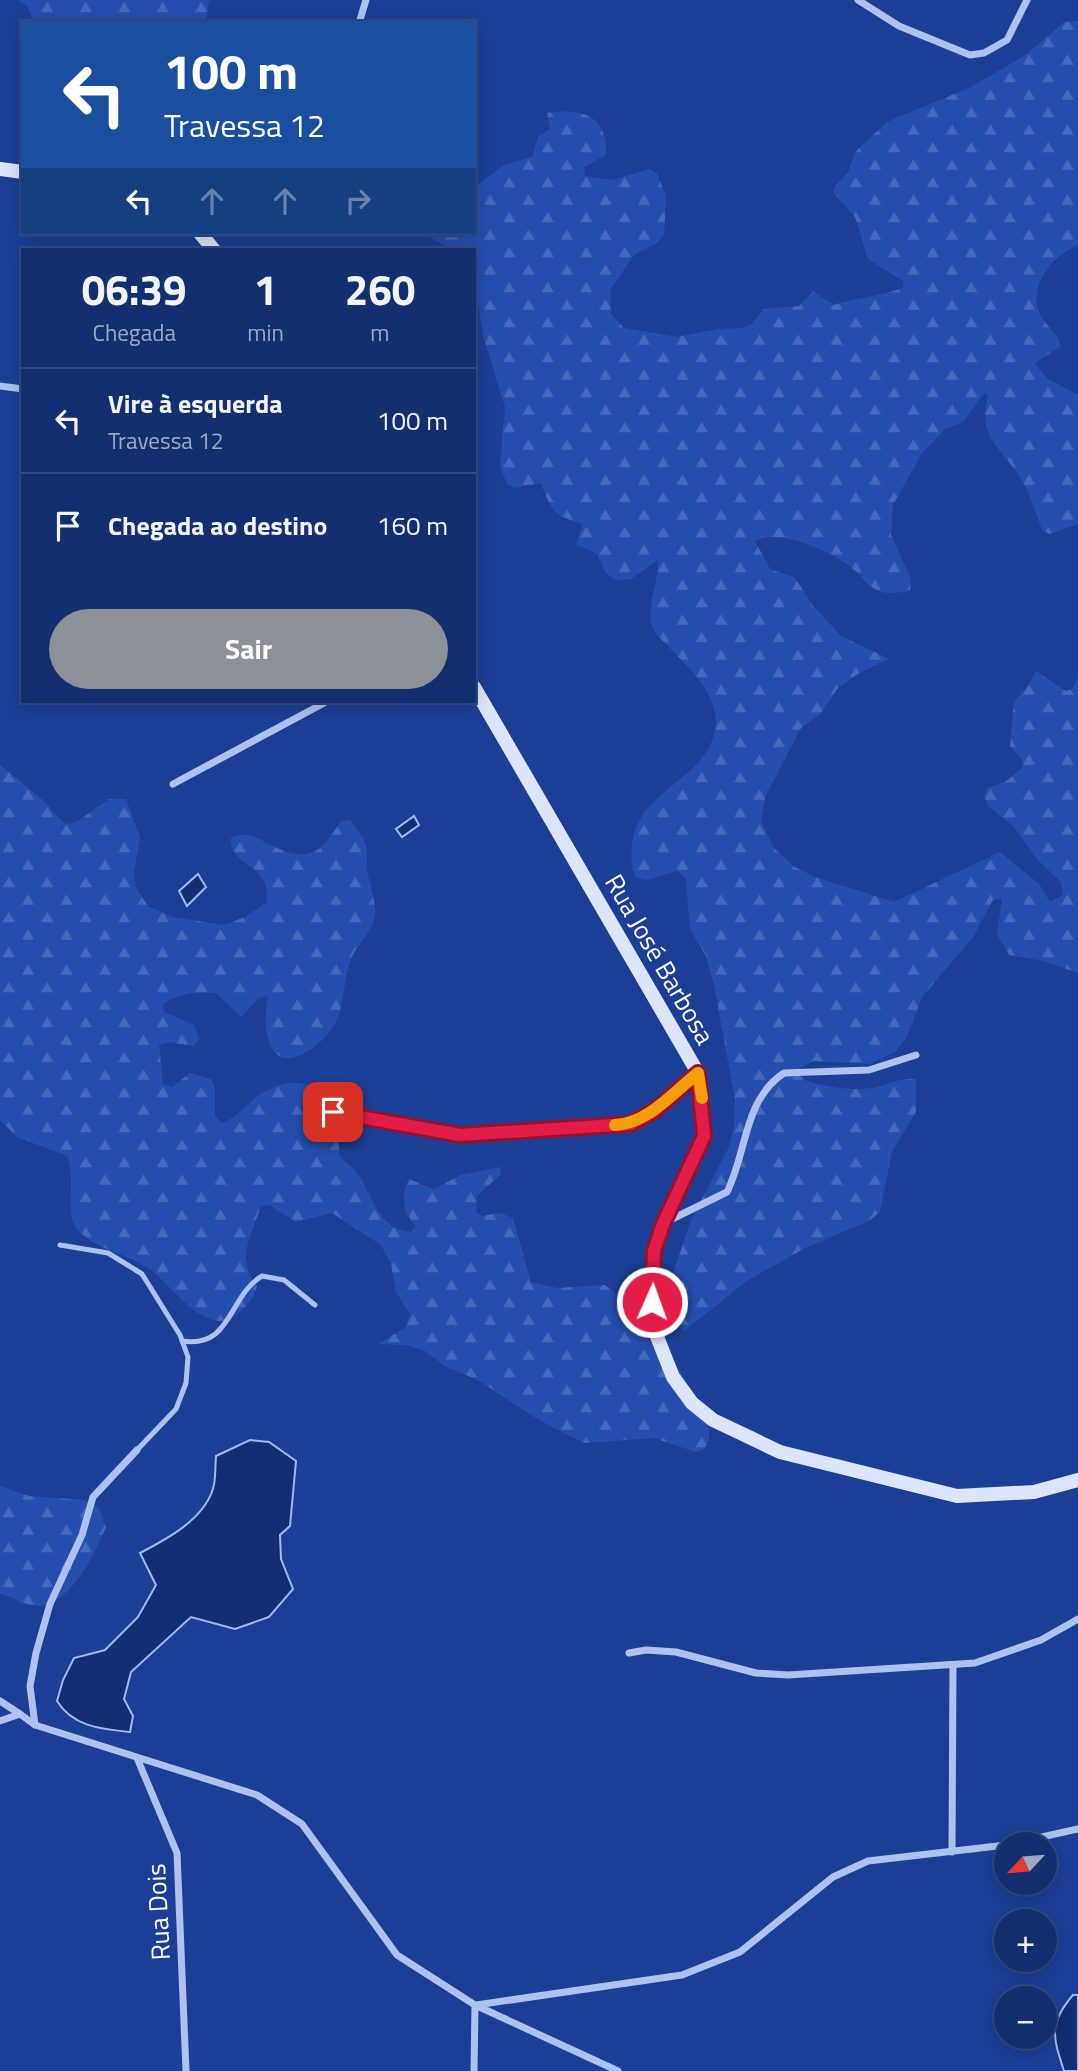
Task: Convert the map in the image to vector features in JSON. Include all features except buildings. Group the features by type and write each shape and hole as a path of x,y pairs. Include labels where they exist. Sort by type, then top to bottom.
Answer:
{"street":[{"path":"360,21 366,0"},
{"path":"858,0 899,26 970,55 984,53 1007,40 1027,0"},
{"path":"0,169 21,172"},
{"path":"0,386 21,389"},
{"name":"Rua José Barbosa","path":"476,690 698,1073 704,1136 663,1224 654,1251 651,1285 656,1335 673,1377 692,1403 713,1420 780,1452 957,1496 1034,1492 1078,1480"},
{"path":"173,784 324,703"},
{"path":"663,1224 727,1192 741,1161 755,1103 772,1081 784,1073 869,1070 916,1055"},
{"path":"333,1112 460,1135 630,1124 654,1111 698,1073"},
{"path":"35,1726 30,1686 50,1604 82,1535 93,1497 137,1450"},
{"path":"629,1653 646,1650 676,1652 757,1673 788,1675 975,1664 1041,1640 1078,1619"},
{"path":"952,1852 953,1665"},
{"path":"0,1701 35,1726 257,1795 302,1824 397,1955 475,2005 618,2071"},
{"path":"0,1721 20,1714"},
{"name":"Rua Dois","path":"137,1758 177,1853 186,2071"},
{"path":"1057,1834 1078,1829"},
{"path":"475,2005 682,1975 740,1952 834,1877 868,1861 994,1847"},
{"path":"474,2071 475,2005"}],"lane":[{"path":"60,1245 108,1253 142,1274 182,1341 188,1357 186,1383 176,1409 137,1450"},
{"path":"182,1341 197,1343 222,1330 244,1291 262,1276 284,1280 316,1305"}],"green space":[{"path":"18,0 209,0 206,21 34,21 27,6"},
{"path":"1078,21 1078,245 1050,265 1038,286 1038,308 1061,346 1035,363 1047,378 1078,395 1078,524 1050,534 1043,531 1022,481 988,433 985,410 988,396 985,392 963,422 945,429 922,453 893,505 891,535 911,579 910,591 889,593 877,590 852,568 815,547 776,537 755,541 770,569 795,578 814,607 841,636 889,659 859,673 838,688 821,713 801,728 766,795 761,820 773,847 793,866 815,877 894,902 1000,852 1039,884 1050,902 1063,895 1061,882 1037,859 1014,827 988,806 984,796 987,788 1005,782 1023,767 1022,760 1010,746 1014,702 1028,686 1036,671 1066,691 1072,689 1078,677 1078,973 1044,961 1009,955 997,934 1002,899 993,900 973,937 922,997 907,1037 895,1052 869,1064 814,1061 800,1068 800,1076 804,1080 846,1089 872,1088 899,1080 916,1080 916,1112 892,1152 880,1212 869,1221 805,1248 748,1280 684,1331 666,1293 692,1218 728,1149 734,1127 735,1099 714,985 706,956 690,929 686,879 677,871 647,880 636,878 632,867 632,851 636,829 644,813 696,765 707,751 714,735 714,708 702,685 653,629 651,604 658,560 631,579 615,580 605,572 597,554 576,544 583,524 554,511 541,483 514,488 507,484 500,466 505,407 484,339 476,292 476,248 449,248 428,235 476,235 476,186 504,165 532,157 538,137 550,129 547,113 571,112 590,117 603,131 606,155 584,167 585,176 612,180 650,169 657,174 666,195 664,235 657,243 634,255 610,290 611,314 624,328 676,337 718,329 744,328 752,324 764,309 799,306 813,291 834,305 896,290 904,287 903,281 868,259 855,217 833,192 848,172 856,151 887,122 971,87 1027,54 1064,22"},
{"path":"0,765 44,801 65,824 75,823 109,799 126,799 140,838 134,872 136,888 148,906 172,917 224,925 245,917 266,903 263,880 237,855 232,848 231,838 251,836 284,851 308,854 329,839 341,821 350,820 366,846 375,917 351,959 340,1011 333,1027 319,1043 300,1056 281,1057 273,1051 268,1039 268,996 259,998 241,1017 216,993 182,995 163,1005 164,1012 194,1025 199,1038 194,1046 169,1042 159,1045 163,1084 172,1087 190,1073 211,1079 215,1087 215,1116 222,1123 233,1118 261,1094 280,1085 297,1083 310,1086 321,1094 330,1106 335,1121 339,1156 359,1176 379,1212 392,1226 400,1230 411,1232 416,1226 404,1204 409,1179 433,1189 461,1175 500,1167 501,1174 477,1196 476,1212 482,1216 500,1213 513,1218 531,1282 557,1288 605,1285 644,1318 682,1374 709,1429 709,1441 704,1449 696,1452 654,1438 584,1443 539,1420 476,1379 446,1367 425,1351 406,1345 378,1344 406,1327 410,1314 396,1292 391,1264 381,1245 332,1213 296,1222 269,1205 261,1206 246,1257 250,1276 257,1286 249,1303 228,1320 216,1321 203,1316 148,1268 84,1236 77,1229 71,1214 71,1175 67,1156 17,1137 0,1120"},
{"path":"0,1486 29,1496 85,1500 99,1508 106,1527 101,1538 78,1579 56,1600 44,1605 31,1605 0,1594"}],"shaded area":[{"path":"414,816 419,825 402,837 396,829"},
{"path":"198,874 206,887 187,906 179,891"},
{"path":"250,1440 269,1442 296,1461 290,1526 280,1535 281,1559 293,1589 269,1617 235,1629 191,1617 131,1672 124,1699 133,1716 130,1732 89,1725 71,1716 57,1701 63,1680 74,1658 105,1650 138,1617 156,1585 140,1553 172,1535 193,1519 213,1489 216,1456"},
{"path":"1073,1995 1078,1995 1078,2071 1064,2071 1057,2049 1057,2020"}],"slow traffic":[{"path":"615,1125 630,1124 654,1111 698,1073 702,1098"}],"route":[{"path":"333,1112 460,1135 509,1134 630,1124 654,1111 698,1073 704,1111 704,1136 663,1224 654,1251 652,1302"}]}
